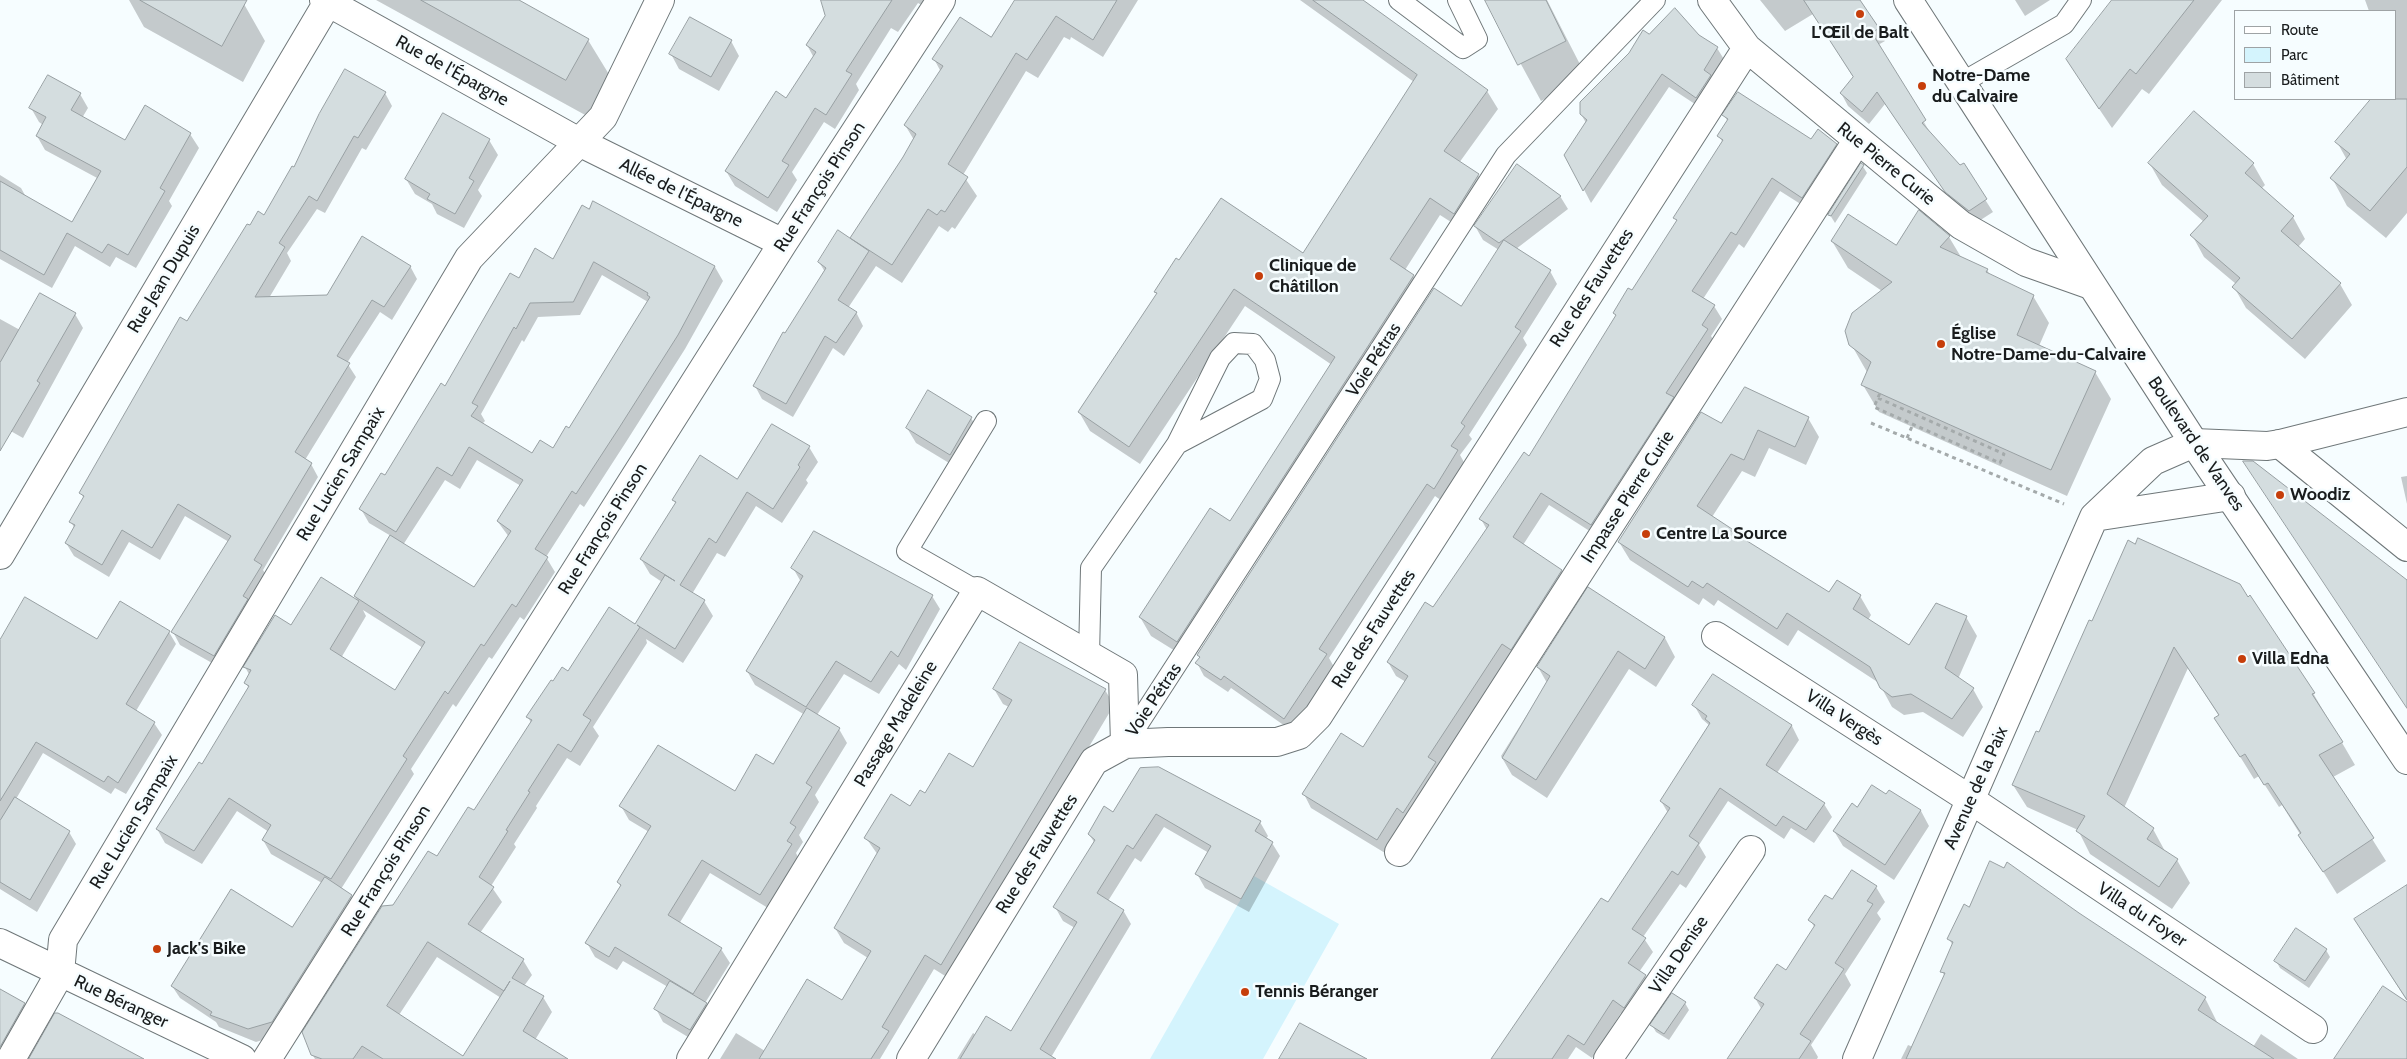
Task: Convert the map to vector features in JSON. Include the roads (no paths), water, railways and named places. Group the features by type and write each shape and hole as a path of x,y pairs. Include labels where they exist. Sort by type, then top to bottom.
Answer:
{"street":[{"name":"Rue Lucien Sampaix","path":"60,973 63,940 469,258 602,117 660,0"},
{"name":"Rue François Pinson","path":"267,1059 783,243 941,0"},
{"name":"Rue Pierre Curie","path":"1712,0 1747,48 1961,226 2026,262 2091,285"},
{"name":"Boulevard de Vanves","path":"1908,0 1963,82 2091,285 2194,443 2407,760"},
{"name":"Rue de l'Épargne","path":"326,1 579,142"},
{"name":"Rue Jean Dupuis","path":"0,555 326,1"},
{"name":"Rue des Fauvettes","path":"911,1059 1094,761 1125,744 1277,742 1299,735 1318,716 1747,48"},
{"name":"Impasse Pierre Curie","path":"1399,852 1857,141"},
{"name":"Allée de l'Épargne","path":"579,142 783,243"},
{"path":"2194,443 2267,446 2407,412"},
{"name":"Avenue de la Paix","path":"1857,1059 2094,517 2153,461 2194,443"},
{"path":"2280,444 2407,547"},
{"path":"2094,517 2231,496"},
{"path":"977,591 1123,675 1125,744"},
{"name":"Passage Madeleine","path":"691,1059 977,591"},
{"name":"Villa Vergès","path":"1716,636 1971,800"},
{"name":"Villa du Foyer","path":"1971,800 2313,1029"},
{"name":"Villa Denise","path":"1608,1059 1751,850"},
{"name":"Rue Béranger","path":"0,943 242,1059"},
{"path":"11,1059 60,973"}],"lane":[{"path":"1399,0 1463,48 1477,39 1458,0"},
{"name":"Voie Pétras","path":"1125,744 1506,155 1655,0"},
{"path":"1963,82 2064,24 2081,0"},
{"path":"1089,656 1091,568 1177,444 1220,358 1234,342 1253,344 1265,360 1270,379 1262,399 1177,444"},
{"path":"977,591 907,551 986,421"}],"place":[{"name":"L'Œil de Balt","path":"1860,14"},
{"name":"Notre-Dame du Calvaire","path":"1922,86"},
{"name":"Clinique de Châtillon","path":"1259,276"},
{"name":"Église Notre-Dame-du-Calvaire","path":"1941,344"},
{"name":"Woodiz","path":"2280,495"},
{"name":"Centre La Source","path":"1646,534"},
{"name":"Villa Edna","path":"2242,659"},
{"name":"Jack's Bike","path":"157,949"},
{"name":"Tennis Béranger","path":"1245,992"}]}
